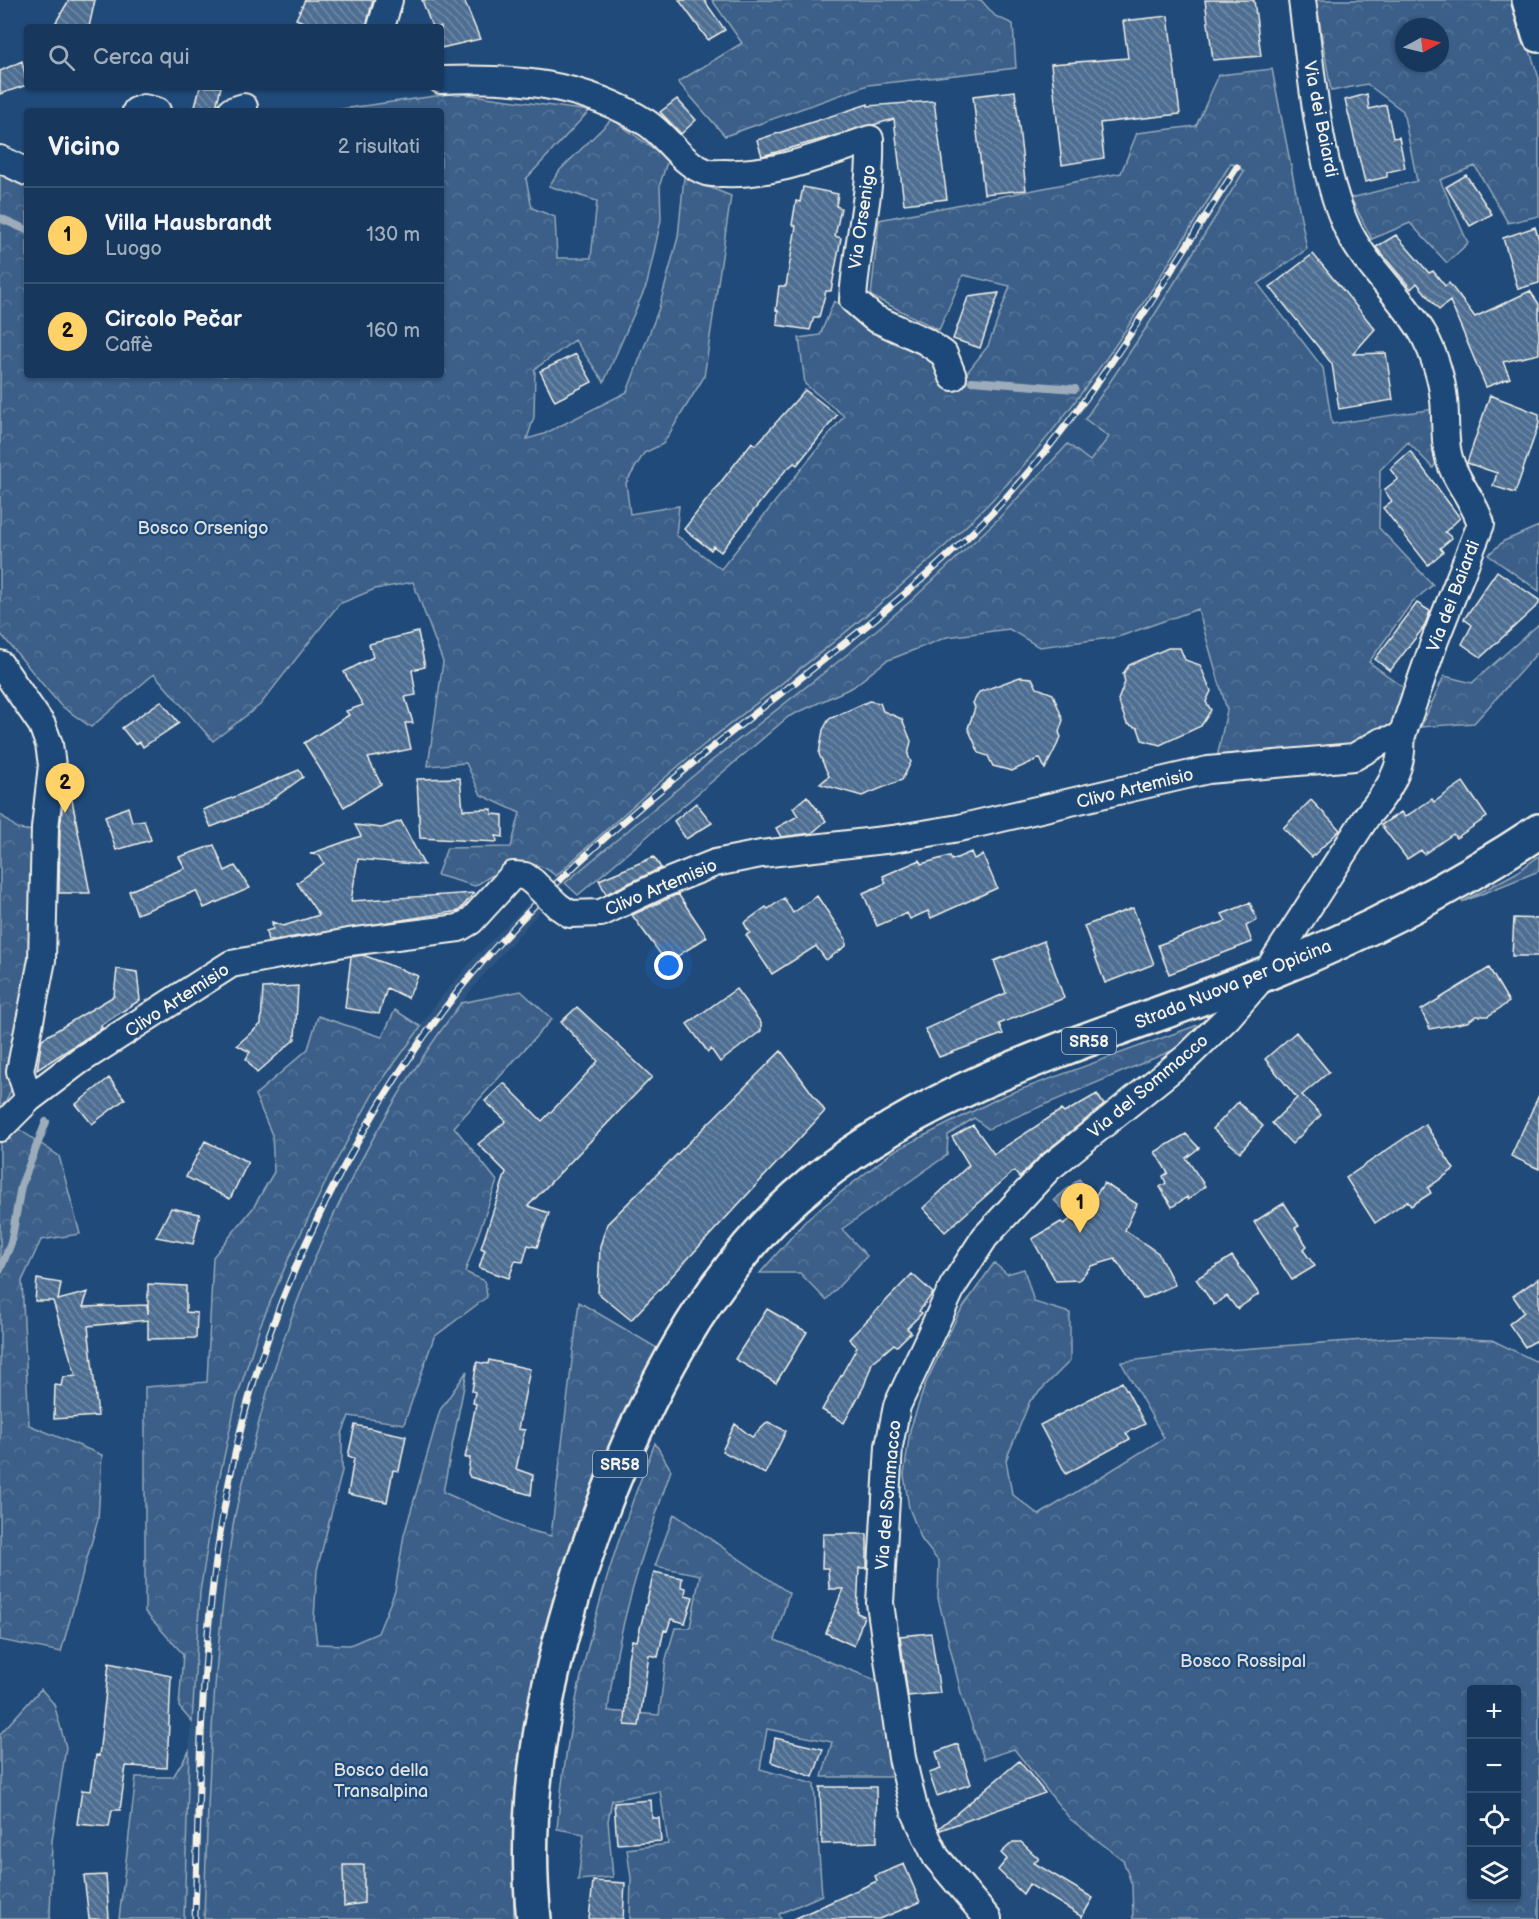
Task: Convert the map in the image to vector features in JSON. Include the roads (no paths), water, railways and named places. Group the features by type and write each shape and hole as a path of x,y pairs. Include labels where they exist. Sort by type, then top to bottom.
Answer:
{"main road":[{"path":"1529,0 1539,35"},
{"name":"Strada Nuova per Opicina","path":"537,1916 531,1848 541,1741 557,1649 584,1558 617,1469 653,1392 685,1336 735,1265 769,1224 809,1185 849,1154 914,1113 1035,1061 1266,974 1344,940 1476,873 1539,831"}],"street":[{"path":"382,24 389,0"},
{"name":"Via dei Baiardi","path":"1266,974 1394,777 1402,751 1401,738 1435,640 1481,524 1477,508 1448,456 1444,397 1436,365 1424,335 1390,286 1367,261 1347,227 1333,185 1317,113 1302,0"},
{"name":"Via Orsenigo","path":"444,80 520,80 568,89 608,102 649,124 680,156 707,172 743,174 786,168 870,139 871,167 855,271 853,300 874,318 925,340 944,354 953,377"},
{"path":"0,159 24,171"},
{"path":"0,664 42,725 49,744 52,765 45,828 42,960 20,1071 29,1099"},
{"name":"Clivo Artemisio","path":"0,1128 29,1099 79,1061 231,964 350,942 447,931 471,921 513,875 525,876 570,914 586,916 601,913 688,873 737,858 893,839 959,828 1208,770 1354,757 1382,741 1401,738"},
{"name":"Via del Sommacco","path":"988,1919 936,1857 915,1812 902,1758 880,1603 889,1446 897,1406 953,1286 985,1237 1012,1205 1049,1168 1187,1058 1266,974"}],"waterway":[{"path":"0,218 24,229"},
{"path":"972,381 1075,389"},
{"path":"0,1270 11,1243 21,1186 46,1122"}],"railway":[{"path":"195,1919 203,1698 217,1553 229,1481 246,1409 268,1338 287,1288 308,1238 359,1139 419,1044 451,1000 506,935 551,889 645,802 901,597 975,530 1014,489 1084,402 1116,356 1237,167"}],"place":[{"name":"Circolo Pečar","path":"65,813"},
{"name":"Villa Hausbrandt","path":"1080,1233"}],"park label":[{"name":"Bosco Orsenigo","path":"203,528"},
{"name":"Bosco Rossipal","path":"1243,1661"},
{"name":"Bosco della Transalpina","path":"381,1780"}]}
